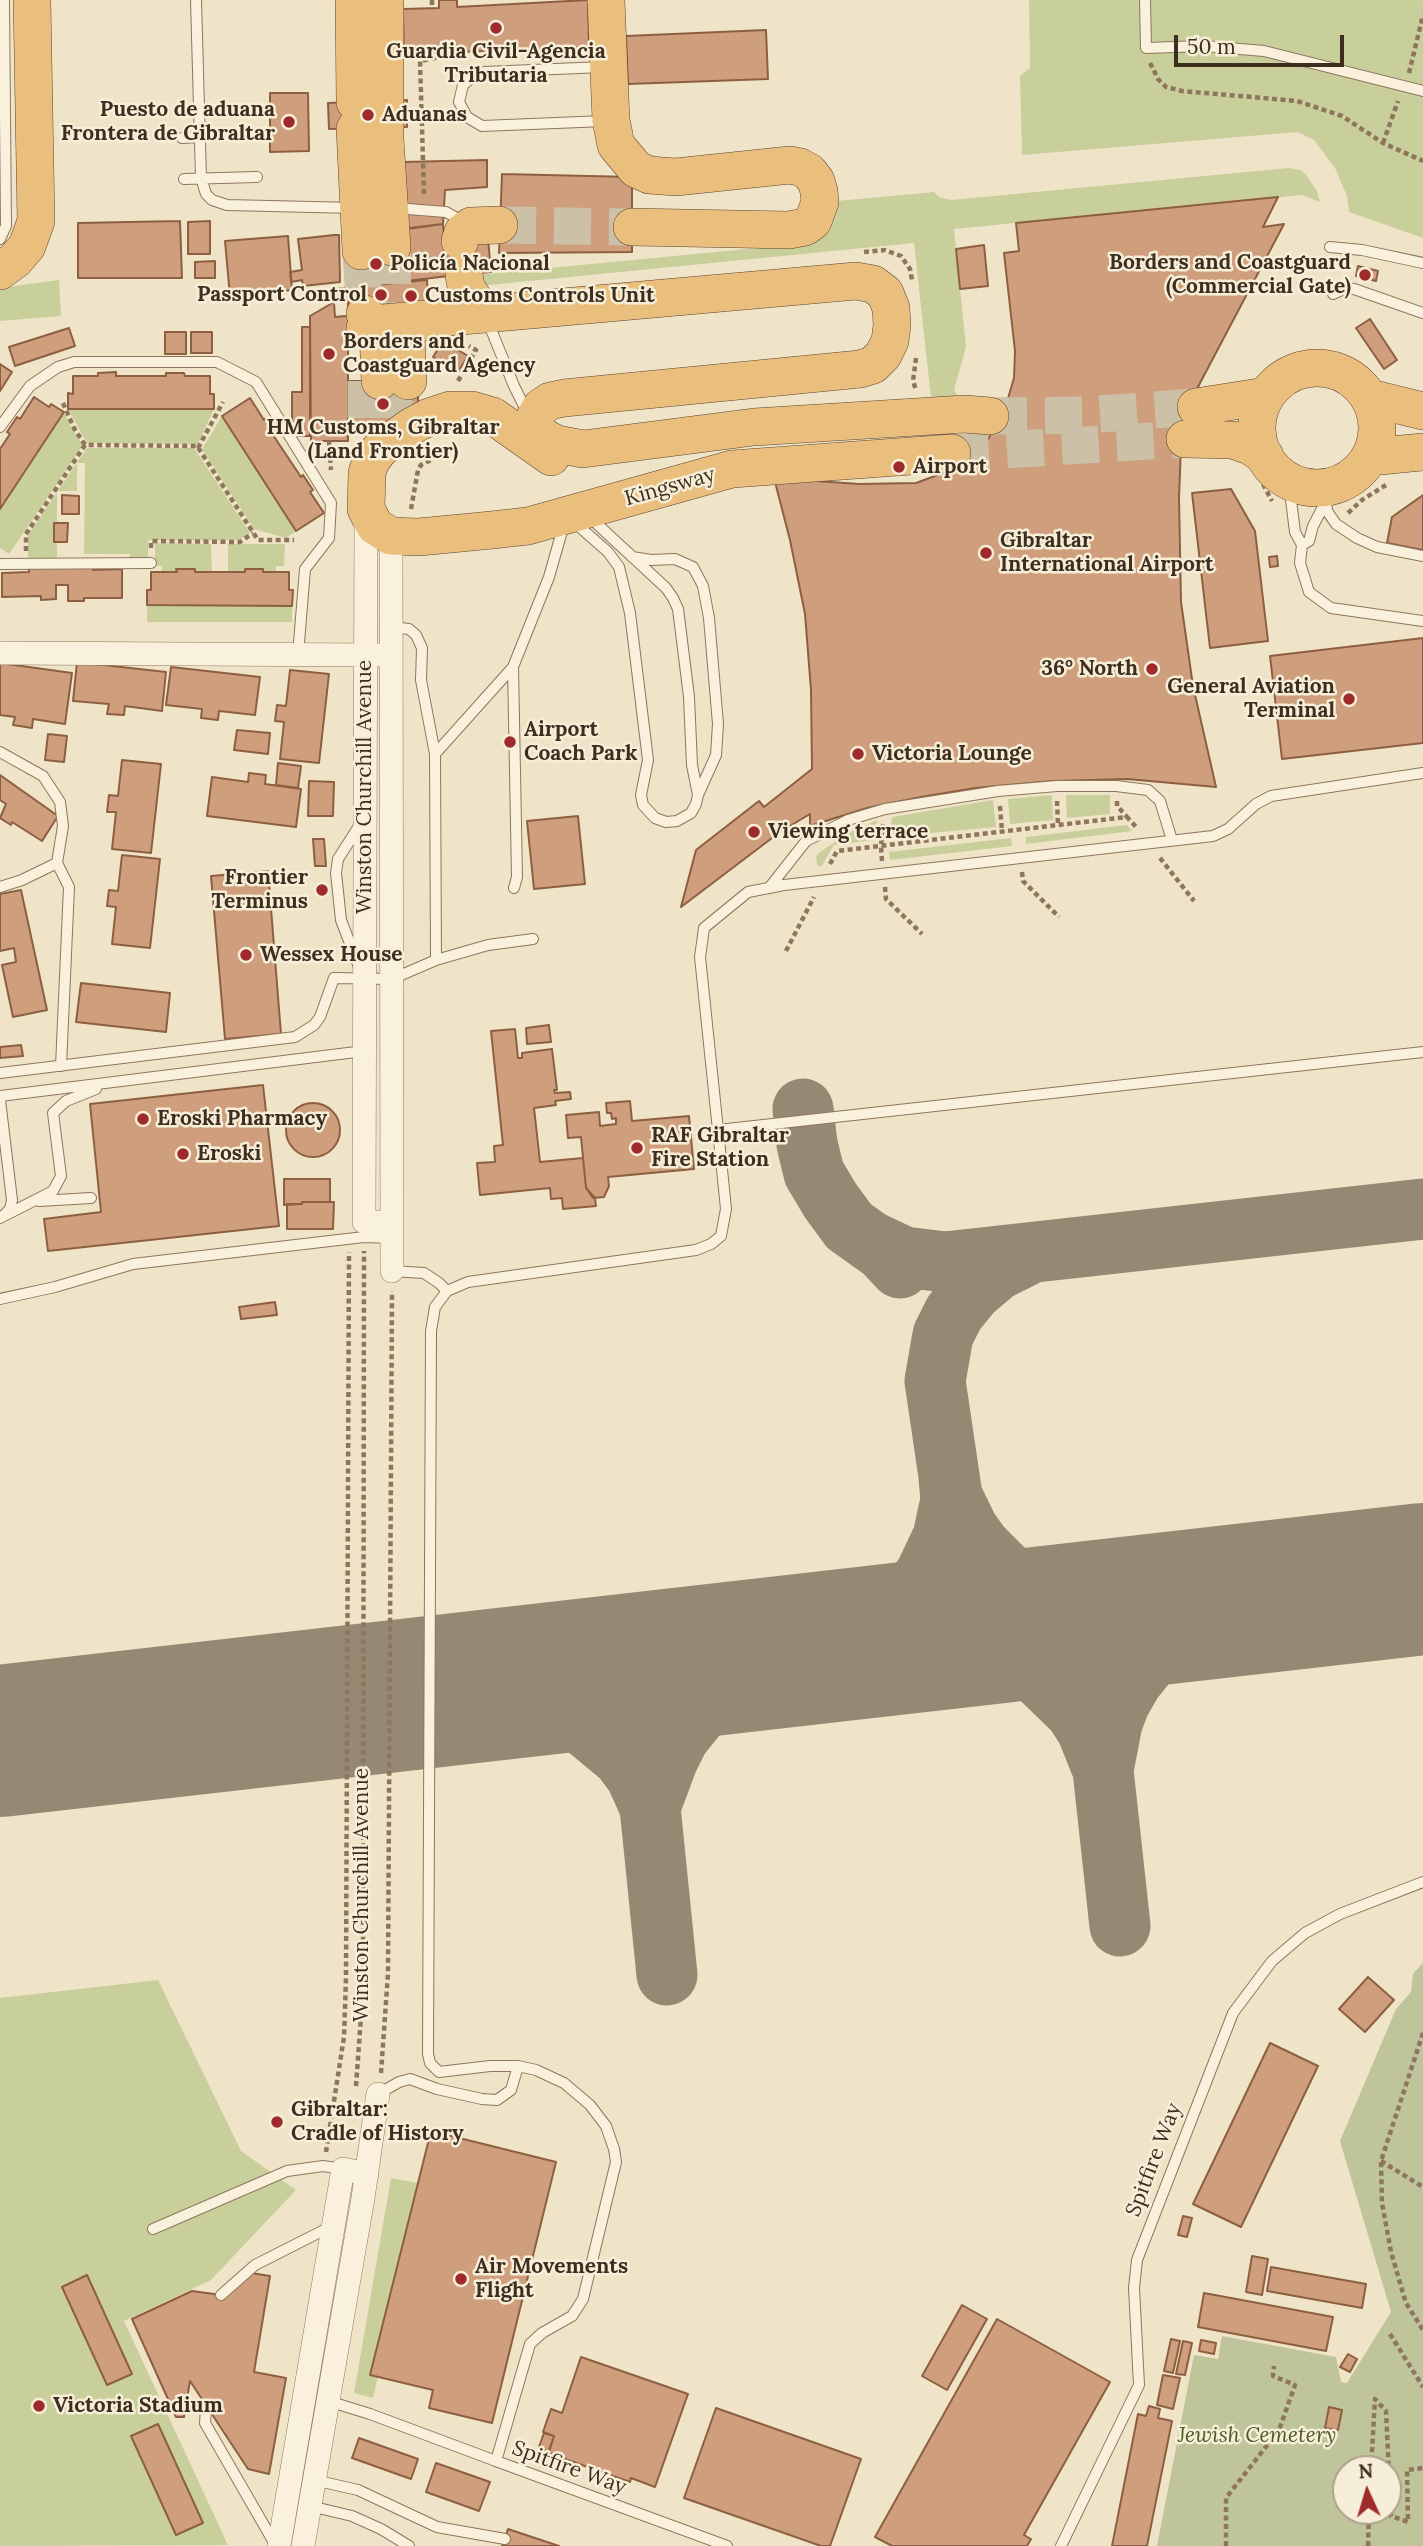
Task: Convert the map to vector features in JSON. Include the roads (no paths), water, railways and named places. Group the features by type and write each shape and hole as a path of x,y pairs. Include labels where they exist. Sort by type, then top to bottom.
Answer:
{"highway":[{"path":"0,271 15,260 27,246 36,221 32,0"},
{"path":"354,0 359,111 391,209"},
{"path":"359,111 370,0"},
{"path":"377,249 391,209 385,139 385,0"},
{"path":"606,0 611,120 616,145 636,169 649,175 676,177 790,165 809,172 820,191 820,201 813,221 805,227 789,230 632,227"},
{"path":"474,242 466,287 484,314"},
{"path":"386,320 484,314 856,281 873,284 885,293 891,308 890,341 883,355 873,365 860,369 564,398 550,401 541,407 535,416 536,427"},
{"path":"386,320 406,334 387,381 386,320"},
{"path":"1266,396 1191,423 1250,446 1274,467 1310,487 1332,493 1361,469 1370,457 1377,438 1377,418 1370,398 1356,383 1341,373 1306,369 1289,375 1276,384 1266,396 1257,426 1259,442 1274,467"},
{"path":"1370,398 1423,411"},
{"name":"Kingsway","path":"382,439 450,410 472,410 493,416 545,454 568,467 594,467 706,447 964,425 990,416 965,414 754,427 583,449 543,438 536,427"},
{"name":"Winston Churchill Avenue","path":"366,509 382,439"},
{"path":"1370,457 1423,452"},
{"name":"Kingsway","path":"391,536 419,537 528,526 732,470 952,453"},
{"path":"366,509 375,526 391,536"}],"street":[{"name":"Winston Churchill Avenue","path":"366,509 364,1222 392,1230"},
{"name":"Winston Churchill Avenue","path":"391,536 392,1281"},
{"path":"0,653 391,654"},
{"path":"303,2546 379,2095"},
{"path":"277,2546 343,2169 367,2174"}],"lane":[{"path":"0,239 6,226 4,0"},
{"path":"196,0 201,178 206,194 219,204 446,212 474,242"},
{"path":"1145,0 1146,48 1204,46 1253,49 1423,91"},
{"path":"609,67 476,74 463,85 459,102 467,117 482,126 611,120"},
{"path":"182,138 200,137"},
{"path":"184,178 257,177"},
{"path":"1330,247 1353,248 1423,263"},
{"path":"1333,294 1346,288 1354,289 1423,313"},
{"path":"484,314 494,332 524,410 536,427"},
{"path":"0,427 30,386 58,367 74,362 217,362 256,382 331,503 329,538 305,569 298,655"},
{"path":"1274,467 1291,500 1295,532 1302,545 1300,564 1309,592 1331,608 1423,621"},
{"path":"1302,545 1309,541 1313,526 1332,493"},
{"path":"1332,493 1327,511 1336,524 1357,538 1384,549 1421,555"},
{"path":"602,506 597,512 597,524 666,588 678,608 689,697 692,765 698,795"},
{"path":"435,754 513,667 550,577 566,516 583,528 614,559 623,579 630,613 648,760 642,785 643,805 655,818 666,822 677,821 691,813 711,769 718,741 713,650 703,586 693,567 684,561 632,557"},
{"path":"1384,549 1398,545"},
{"path":"0,564 151,563"},
{"path":"391,627 409,629 421,641 421,680 435,754 436,960"},
{"path":"513,667 517,877 514,888"},
{"path":"0,752 43,776 60,802 62,826 57,863 69,887 61,1066"},
{"path":"392,1281 415,1271 424,1273 447,1291 468,1282 696,1250 721,1236 726,1209 699,957 704,928 748,892 1213,835 1228,829 1256,803 1271,796 1423,773"},
{"path":"769,888 806,841 848,820 885,810 998,791 1057,786 1116,786 1148,790 1160,801 1172,840"},
{"path":"0,887 57,863"},
{"path":"0,1073 295,1037 314,1025 320,1017 334,978 391,978 436,960 488,945 533,939"},
{"path":"1,1217 9,1209 12,1200 0,1098 364,1051"},
{"path":"718,1130 1423,1052"},
{"path":"53,1113 74,1097 118,1082"},
{"path":"1,1217 53,1191 61,1176 53,1113 46,1097 35,1092"},
{"path":"10,1189 16,1199 35,1201 91,1198"},
{"path":"0,1299 55,1287 133,1264 349,1239 392,1230"},
{"name":"Spitfire Way","path":"447,1291 435,1307 430,1331 427,2042 430,2063 439,2072 490,2066 518,2066 536,2070 564,2083 590,2105 611,2137 616,2162 583,2299 572,2316 542,2333 530,2344 496,2462 727,2546"},
{"name":"Spitfire Way","path":"1061,2546 1139,2385 1135,2288 1137,2260 1233,2013 1272,1961 1305,1933 1340,1914 1423,1882"},
{"path":"379,2095 399,2082 410,2079 448,2091 497,2100 511,2090 518,2066"},
{"path":"153,2229 287,2171 323,2166 343,2169"},
{"path":"221,2295 255,2265 332,2226"},
{"path":"328,2401 370,2414 496,2462"},
{"path":"206,2407 205,2423 277,2546"},
{"path":"314,2480 358,2490 437,2527 505,2539"},
{"path":"310,2506 352,2516 409,2546"}],"tunnel":[{"path":"499,225 632,227"},
{"path":"392,247 393,312"},
{"path":"361,251 365,314"},
{"path":"366,381 366,428"},
{"path":"394,381 394,425"},
{"path":"990,416 1087,415 1196,407"},
{"path":"952,453 1185,439"}],"place":[{"name":"Guardia Civil-Agencia Tributaria","path":"496,28"},
{"name":"Aduanas","path":"368,115"},
{"name":"Puesto de aduana Frontera de Gibraltar","path":"289,122"},
{"name":"Policía Nacional","path":"376,264"},
{"name":"Borders and Coastguard (Commercial Gate)","path":"1365,275"},
{"name":"Passport Control","path":"381,295"},
{"name":"Customs Controls Unit","path":"411,296"},
{"name":"Borders and Coastguard Agency","path":"329,354"},
{"name":"HM Customs, Gibraltar (Land Frontier)","path":"383,404"},
{"name":"Airport","path":"899,467"},
{"name":"Gibraltar International Airport","path":"986,553"},
{"name":"36° North","path":"1152,669"},
{"name":"General Aviation Terminal","path":"1349,699"},
{"name":"Airport Coach Park","path":"510,742"},
{"name":"Victoria Lounge","path":"858,754"},
{"name":"Viewing terrace","path":"754,832"},
{"name":"Frontier Terminus","path":"322,890"},
{"name":"Wessex House","path":"246,955"},
{"name":"Eroski Pharmacy","path":"143,1119"},
{"name":"RAF Gibraltar Fire Station","path":"637,1148"},
{"name":"Eroski","path":"183,1154"},
{"name":"Gibraltar: Cradle of History","path":"277,2122"},
{"name":"Air Movements Flight","path":"461,2279"},
{"name":"Victoria Stadium","path":"39,2406"}],"park label":[{"name":"Jewish Cemetery","path":"1257,2436"}]}
